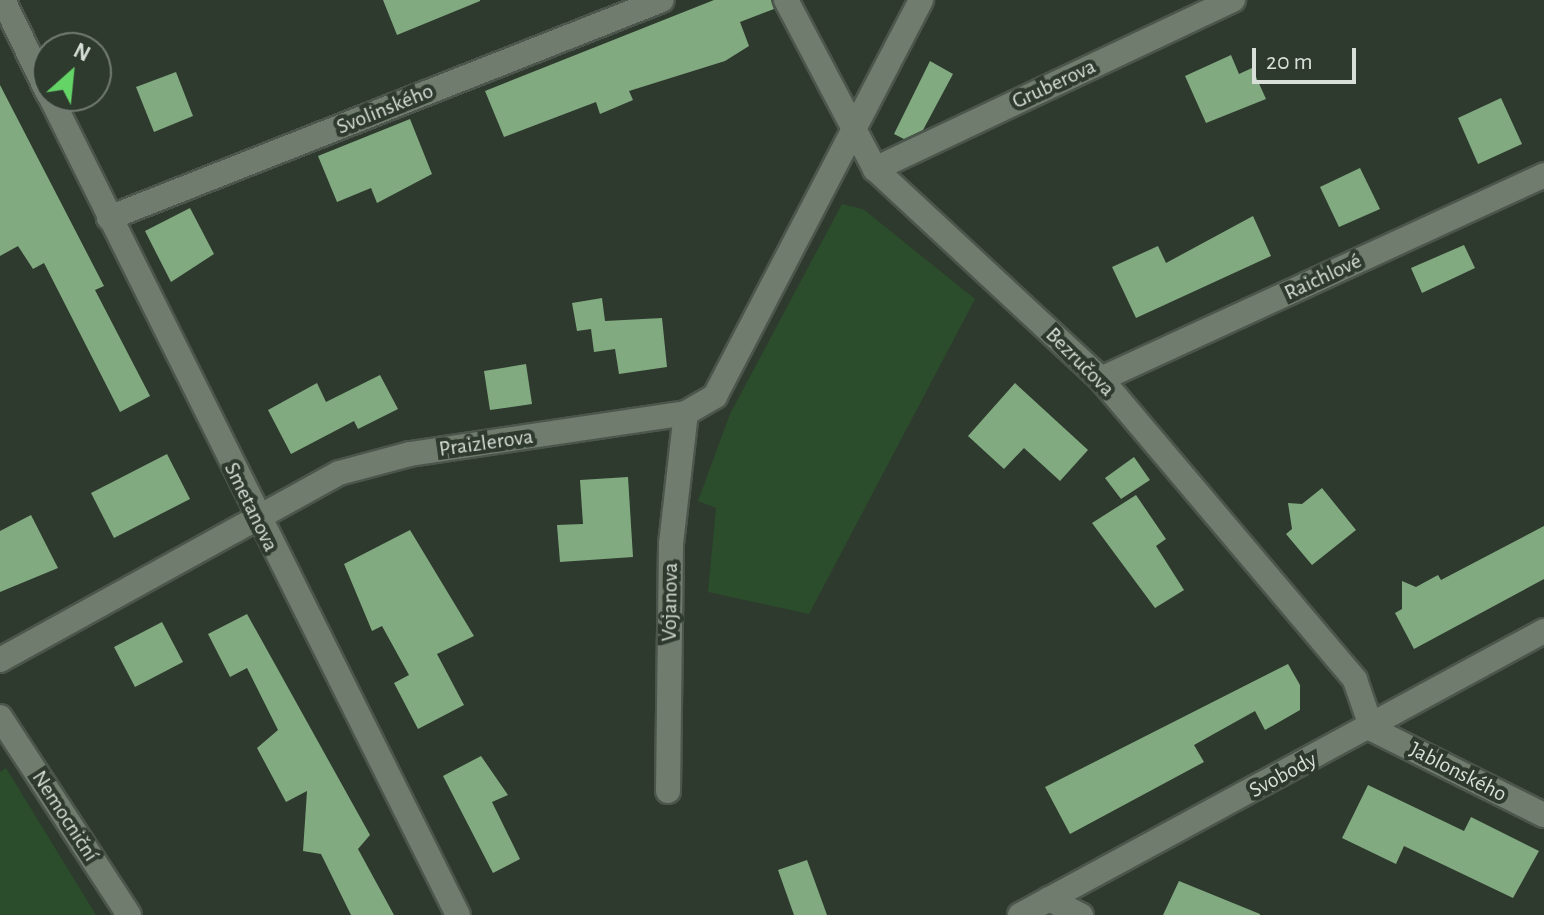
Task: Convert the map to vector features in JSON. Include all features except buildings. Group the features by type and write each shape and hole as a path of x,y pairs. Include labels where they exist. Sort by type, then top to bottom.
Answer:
{"street":[{"name":"Smetanova","path":"3,0 32,59"},
{"name":"Svolinského","path":"109,218 662,0"},
{"name":"Bezručova","path":"786,0 875,169 1101,379 1355,680 1372,729"},
{"path":"855,130 921,0"},
{"name":"Gruberova","path":"875,169 1233,0"},
{"name":"Smetanova","path":"58,112 254,515 458,915"},
{"name":"Praizlerova","path":"0,660 254,515 339,473 410,454 686,413 715,396 737,367 855,130"},
{"name":"Raichlové","path":"1101,379 1544,175"},
{"name":"Vojanova","path":"668,791 671,544 686,413"},
{"name":"Svobody","path":"1020,915 1372,729 1544,631"},
{"name":"Nemocniční","path":"0,717 129,915"},
{"name":"Jablonského","path":"1372,729 1544,815"},
{"path":"1049,899 1081,915"}],"green space":[{"path":"842,204 863,209 975,299 809,614 708,592 716,508 698,501 730,414"},
{"path":"6,768 96,915 0,915 0,772"}]}
